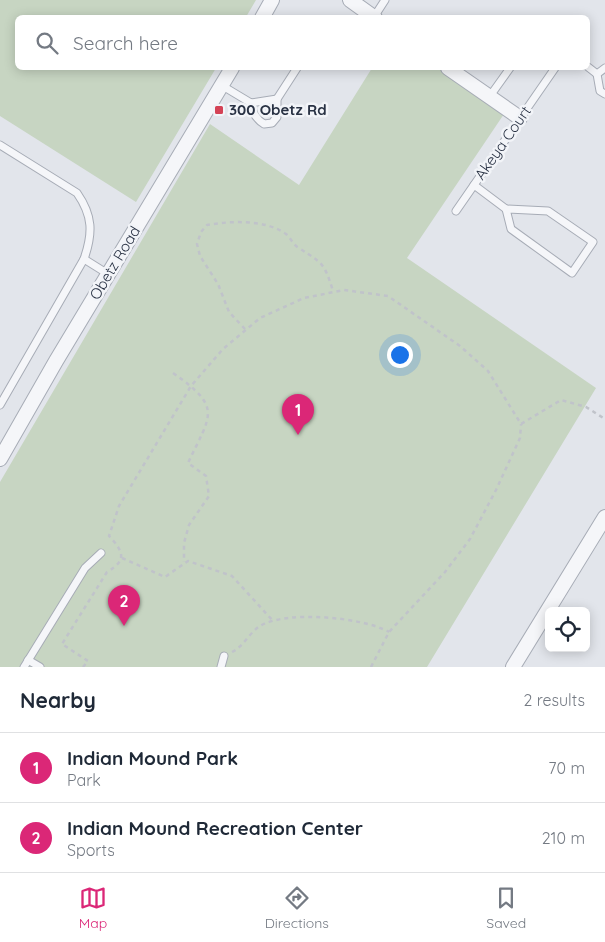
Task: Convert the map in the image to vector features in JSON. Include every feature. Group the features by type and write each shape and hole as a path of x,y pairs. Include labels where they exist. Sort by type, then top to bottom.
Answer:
{"street":[{"path":"264,15 272,0"},
{"path":"350,0 371,15"},
{"name":"Obetz Road","path":"0,459 108,274 231,70"},
{"path":"451,70 520,118"},
{"path":"513,667 605,517"}],"lane":[{"path":"375,15 385,0"},
{"path":"597,74 605,68"},
{"path":"590,69 597,74 600,91 605,94"},
{"path":"251,103 254,115 264,124 272,123 277,117 277,99 296,70"},
{"path":"490,96 509,70"},
{"name":"Akeya Court","path":"506,209 474,185 554,70"},
{"path":"222,85 251,103 277,99"},
{"path":"0,145 77,193 85,205 90,220 90,240 84,259 0,405"},
{"path":"456,211 474,185"},
{"path":"506,209 548,211 594,242 572,273 511,229 506,209"},
{"path":"84,259 108,274"},
{"path":"24,667 85,568 100,553"},
{"path":"221,667 224,656"},
{"path":"28,660 40,667"}],"path":[{"path":"245,329 229,312 218,284 200,256 197,244 201,232 206,225 232,223 271,226 287,235 296,247 319,260 327,270 333,291"},
{"path":"83,667 88,660 62,644 107,572 117,567 122,558 121,548 110,536 119,506 191,386 223,349 260,318 281,307 333,291 358,291 388,296 404,306 460,346 488,371 521,424 520,438 496,490 470,539 445,572 389,632 371,667"},
{"path":"173,373 200,393 208,409 208,415 188,463 206,476 209,488 206,502 189,525 186,534 184,562"},
{"path":"521,424 561,400 586,407 605,419"},
{"path":"122,558 165,577 188,561 232,576 274,622"},
{"path":"224,656 239,648 260,626 282,619 332,618 362,622 389,632"}],"green space":[{"path":"0,0 256,0 247,15 15,15 15,70 215,70 136,202 0,116"},
{"path":"371,70 441,70 504,114 407,258 596,388 427,667 0,667 0,482 210,124 299,185"}],"place":[{"name":"300 Obetz Rd","path":"219,110"},
{"name":"Indian Mound Park","path":"298,435"},
{"name":"Indian Mound Recreation Center","path":"124,626"}]}
